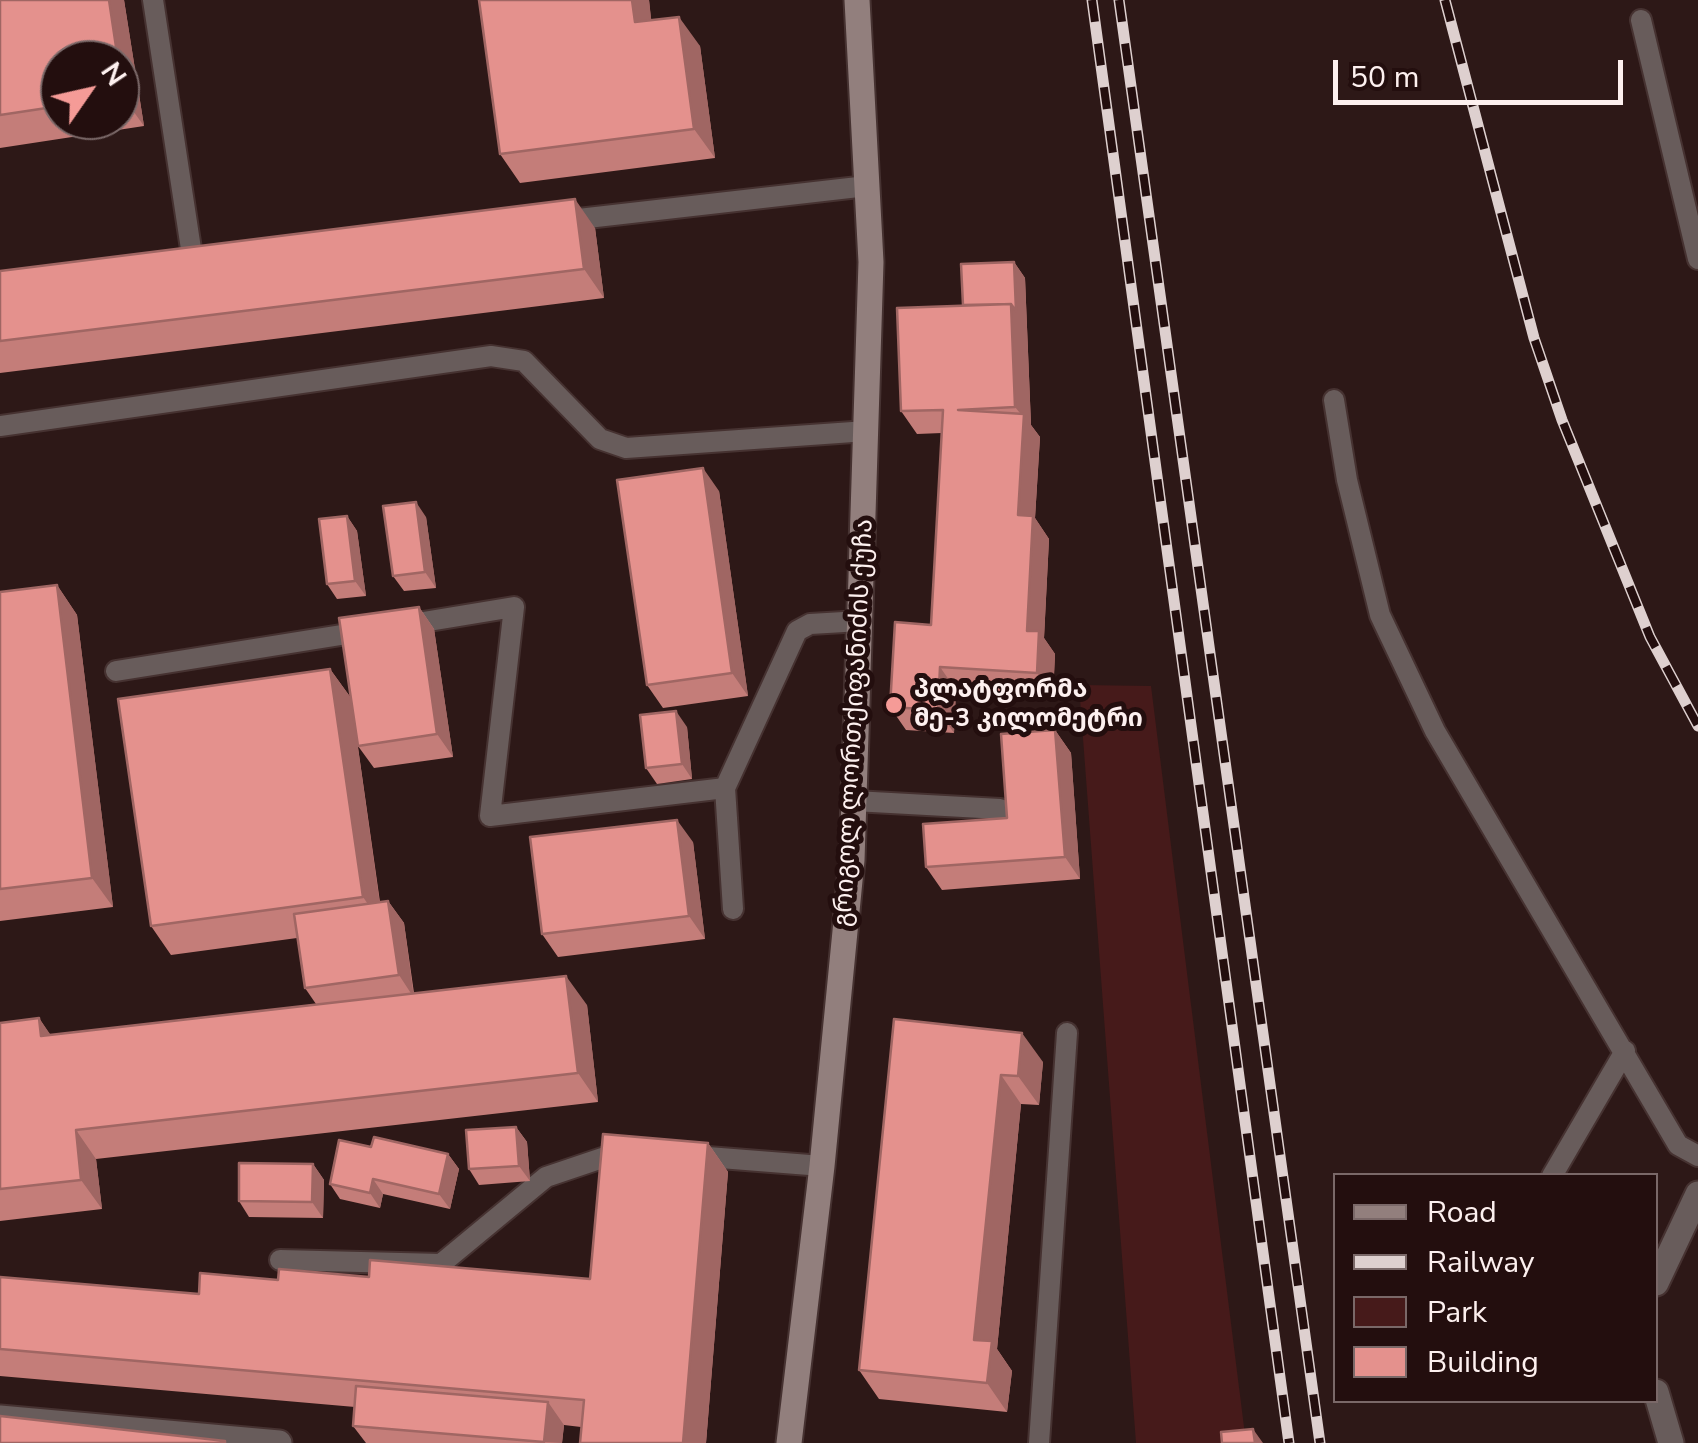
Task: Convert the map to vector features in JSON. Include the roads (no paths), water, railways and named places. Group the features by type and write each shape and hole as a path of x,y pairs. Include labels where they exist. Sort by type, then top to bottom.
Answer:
{"street":[{"name":"გრიგოლ ლორთქიფანიძის ქუჩა","path":"789,1443 822,1166 852,860 872,262 857,0"},
{"path":"1658,1279 1698,1194"},
{"path":"1658,1399 1671,1443"},
{"path":"0,1418 278,1443"}],"lane":[{"path":"153,0 194,262"},
{"path":"1641,20 1694,227 1698,260"},
{"path":"550,222 867,186"},
{"path":"0,426 491,356 524,361 600,439 626,448 867,432"},
{"path":"1334,400 1347,480 1380,615 1435,730 1678,1144 1698,1156"},
{"path":"116,670 514,607 490,816 725,788"},
{"path":"733,909 725,788 797,631 810,624 861,621"},
{"path":"854,800 1000,809"},
{"path":"1039,1443 1067,1032"},
{"path":"1554,1173 1625,1052"},
{"path":"280,1260 441,1264 546,1177 626,1150 822,1166"}],"railway":[{"path":"1092,0 1289,1443"},
{"path":"1119,0 1320,1443"},
{"path":"1445,0 1534,338 1562,420 1650,637 1698,726"}],"place":[{"name":"პლატფორმა მე-3 კილომეტრი","path":"894,705"}]}
